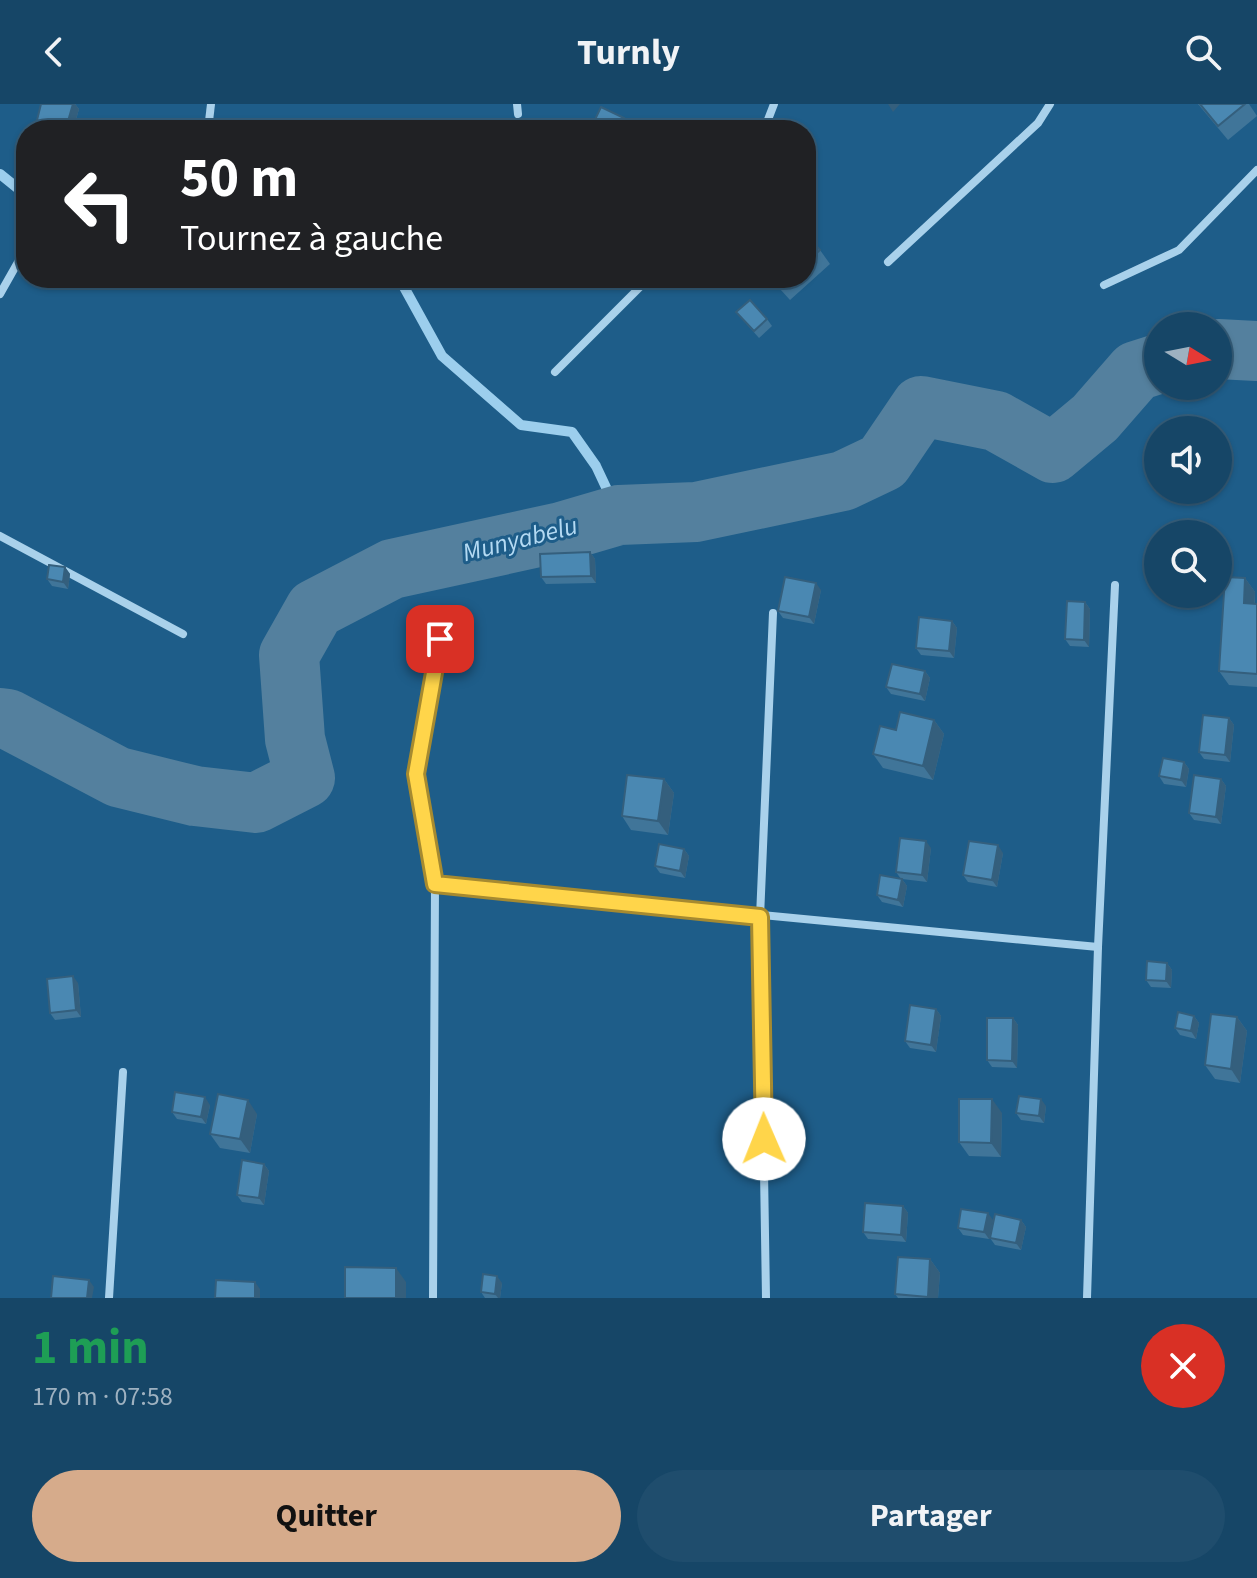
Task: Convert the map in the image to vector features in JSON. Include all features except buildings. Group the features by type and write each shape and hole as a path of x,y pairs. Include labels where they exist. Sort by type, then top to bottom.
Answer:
{"street":[{"path":"888,262 1038,123 1050,104"},
{"path":"1104,285 1179,250 1257,170"},
{"path":"0,294 16,266"},
{"path":"555,372 639,288"},
{"path":"0,536 183,634"},
{"path":"1087,1298 1098,947 1115,585"},
{"path":"766,1298 760,917 773,613"},
{"path":"433,1298 435,884 416,774 440,639"},
{"path":"435,884 1098,947"},
{"path":"109,1298 123,1072"}],"waterway":[{"path":"0,174 16,187"},
{"path":"405,288 442,356 521,425 572,432 596,466 619,515"},
{"name":"Munyabelu","path":"1232,350 1257,351"},
{"name":"Munyabelu","path":"0,718 8,719 118,777 195,796 256,803 305,778 295,739 289,655 315,609 392,569 561,532 619,515 696,512 843,481 883,462 921,406 996,421 1053,453 1095,418 1136,371 1144,368"}],"route":[{"path":"440,639 416,774 435,884 760,917 764,1139"}]}
